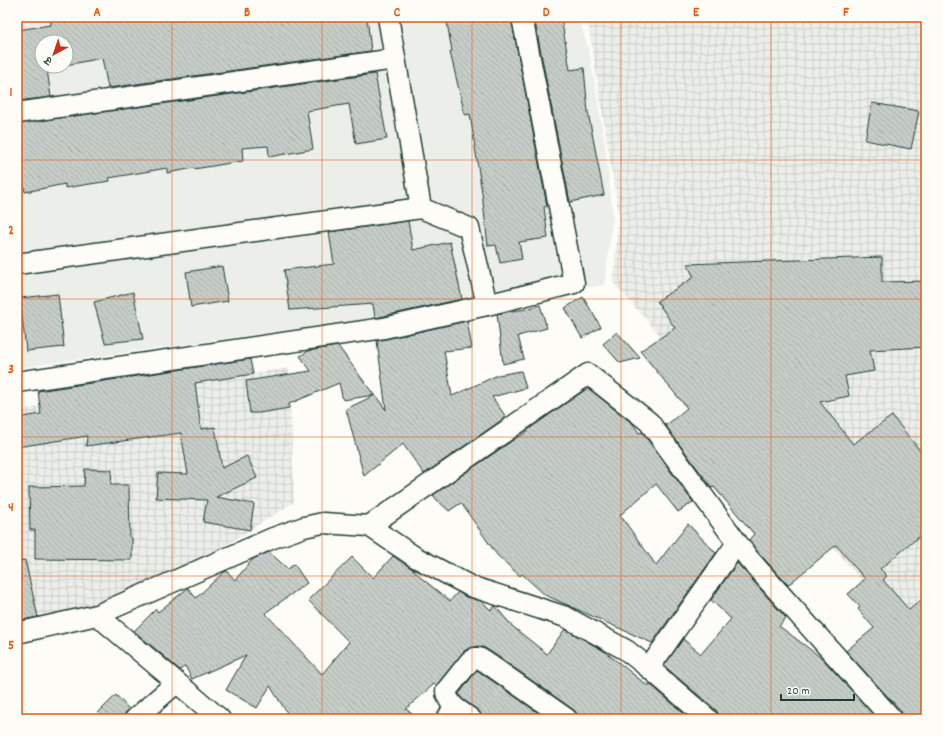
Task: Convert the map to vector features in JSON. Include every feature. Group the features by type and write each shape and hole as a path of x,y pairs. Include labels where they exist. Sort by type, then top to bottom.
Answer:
{"street":[{"path":"388,17 421,208"},
{"path":"17,382 384,328 574,283 522,17"},
{"path":"17,113 395,59"},
{"path":"17,264 421,208 469,228 487,304"},
{"path":"369,526 588,374 649,422 749,559 892,719"},
{"path":"17,633 97,615 273,538 304,527 323,523 369,526 415,557 470,586 566,617 626,650 708,719"},
{"path":"649,668 737,543"},
{"path":"97,615 220,719"},
{"path":"472,719 450,713 446,691 470,661 475,658 479,658 487,663 567,719"},
{"path":"135,719 176,682"}],"shaded area":[{"path":"17,17 579,17 590,56 605,145 613,216 604,285 17,368"},
{"path":"587,17 926,17 926,658 801,508 709,391 613,282 619,215"},
{"path":"289,368 294,502 119,613 17,631 17,410"}],"building":[{"path":"50,17 367,17 371,51 108,88 102,58 74,63 74,34 34,34 34,74 48,74 51,97 17,101 17,30 51,25"},
{"path":"446,17 511,17 547,206 544,207 548,238 519,242 522,259 500,263 496,245 488,246 482,193 470,114 465,115 450,52 452,51"},
{"path":"534,17 561,17 570,70 584,68 588,112 604,195 570,202"},
{"path":"375,74 387,139 356,144 349,104 307,111 313,149 269,157 268,146 242,148 243,161 167,173 167,168 109,178 110,181 65,188 65,184 25,192 17,149 17,124"},
{"path":"872,103 919,111 911,149 865,140"},
{"path":"408,221 413,250 450,242 462,299 375,318 373,304 290,310 284,270 334,264 329,232"},
{"path":"882,257 882,282 926,281 926,347 870,350 874,371 845,376 849,396 820,402 853,444 892,416 926,458 926,531 880,569 887,576 883,580 909,610 926,596 926,719 903,719 901,711 846,651 874,628 858,609 860,607 848,594 865,579 836,545 788,585 749,540 754,534 714,487 712,488 665,425 687,408 640,351 675,328 657,301 694,277 687,264"},
{"path":"222,266 228,301 191,307 186,272"},
{"path":"133,292 143,339 105,343 94,302"},
{"path":"58,294 64,347 26,351 20,298"},
{"path":"583,297 601,327 582,338 565,308"},
{"path":"540,305 547,328 518,336 524,359 503,364 497,314"},
{"path":"467,321 472,348 444,351 452,396 498,375 521,371 526,388 492,397 506,417 424,474 403,444 364,476 346,409 375,395 386,410 377,341"},
{"path":"617,332 640,358 620,363 603,344"},
{"path":"338,346 374,395 343,400 339,383 289,404 289,408 250,413 246,381 311,371 300,356 308,351"},
{"path":"250,359 253,374 195,383 201,429 215,427 222,468 247,456 257,478 216,497 254,504 250,530 203,522 207,500 156,498 158,473 188,474 181,433 86,446 87,436 17,447 17,418 41,414 38,391"},
{"path":"588,388 633,424 639,433 642,432 693,502 678,512 656,484 620,515 656,565 688,524 716,553 652,643 545,595 522,574 520,576 497,555 461,503 449,511 433,495 519,436 520,437 533,426"},
{"path":"85,469 112,470 111,485 129,485 132,560 35,559 35,530 30,530 29,487 84,486"},
{"path":"269,552 288,569 294,564 307,583 265,613 322,674 349,642 308,600 352,557 373,578 393,556 411,568 450,601 458,592 466,597 481,601 491,610 495,606 512,626 547,654 565,629 604,651 648,686 650,684 690,719 578,719 574,710 493,653 479,646 469,648 464,651 436,686 434,684 406,709 418,719 291,719 270,686 257,708 226,690 246,655 192,679 185,666 180,670 134,631 156,609 158,612 188,588 196,598 224,572 227,571 235,580 253,559"},
{"path":"25,560 38,617 17,621 17,561"},
{"path":"737,563 786,618 779,626 823,659 877,719 719,719 719,715 716,710 664,666 683,639 701,654 731,619 711,600"},
{"path":"477,670 547,719 482,719 478,710 462,699 459,694"},
{"path":"116,695 129,709 124,715 124,719 92,719"}]}
